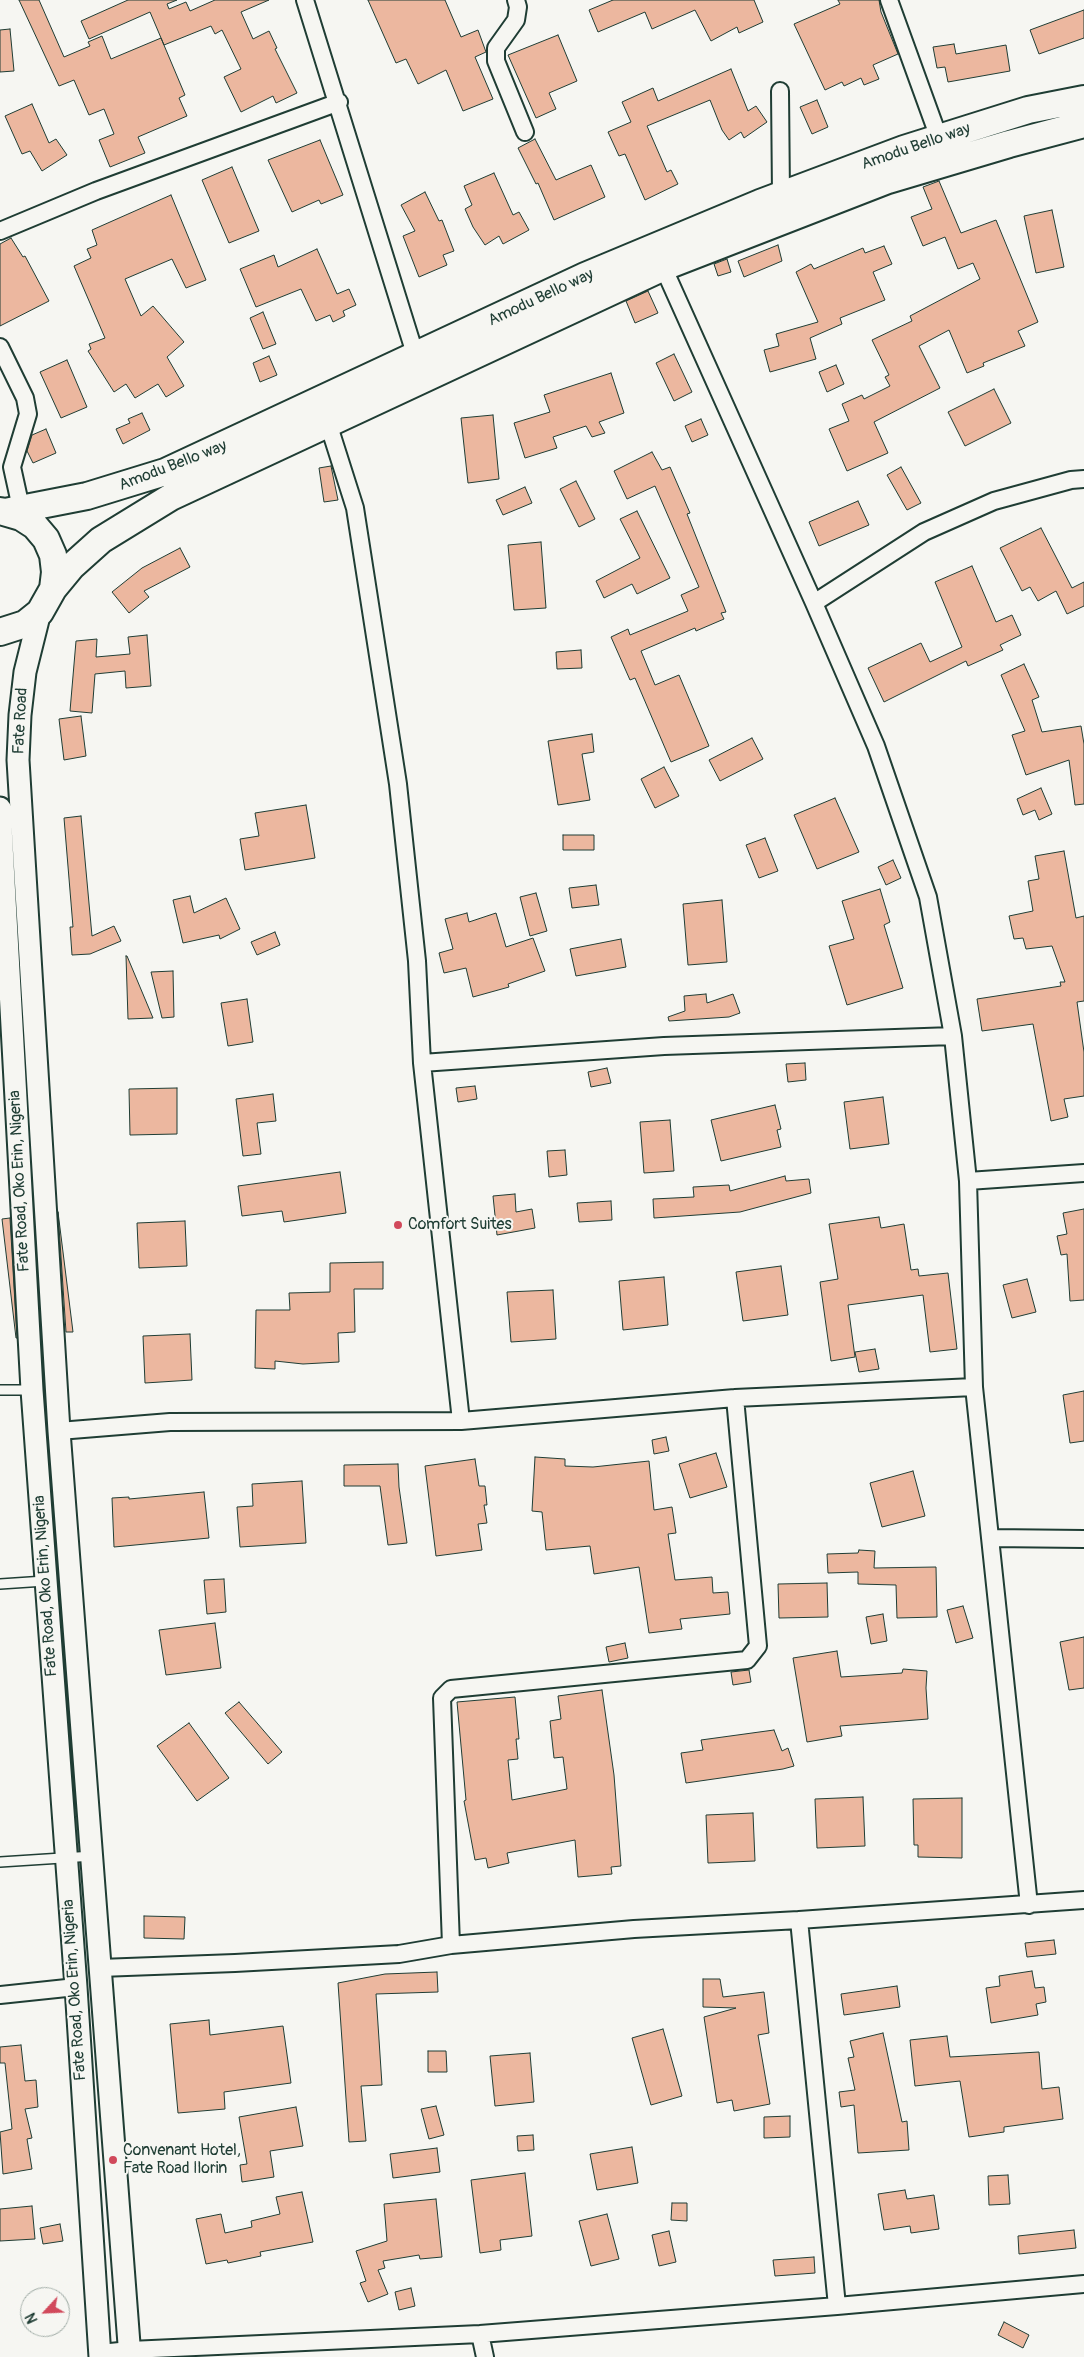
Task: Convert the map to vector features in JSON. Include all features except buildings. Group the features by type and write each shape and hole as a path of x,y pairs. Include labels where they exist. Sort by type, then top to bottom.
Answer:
{"main road":[{"name":"Amodu Bello way","path":"40,612 53,588 72,566 101,540 131,520 227,469 328,423 781,195 939,138 1028,110 1084,98"},
{"name":"Amodu Bello way","path":"8,510 87,496 165,472 416,357 585,276 659,257 888,180 1084,124"},
{"path":"8,510 28,522 46,539 52,555 55,572 53,588"},
{"path":"0,632 25,624 40,612"}],"street":[{"path":"305,0 339,102 416,357"},
{"path":"516,0 518,7 516,20 496,48 496,61 525,132"},
{"path":"889,0 939,138"},
{"path":"780,91 781,195"},
{"path":"0,231 96,191 339,102"},
{"path":"659,257 876,746 928,897 953,1036 968,1182 974,1387 1029,1905"},
{"path":"0,347 25,398 28,414 12,467 8,510"},
{"path":"328,423 355,508 398,784 417,961 422,1063 460,1421"},
{"path":"814,603 924,532 994,501 1071,480 1084,479"},
{"name":"Fate Road","path":"24,832 18,760 20,715 24,672 40,612"},
{"path":"0,808 0,814"},
{"name":"Fate Road, Oko Erin, Nigeria","path":"0,814 32,1390 76,1987 100,2355"},
{"name":"Fate Road, Oko Erin, Nigeria","path":"24,832 59,1431 130,2353"},
{"path":"422,1063 654,1046 953,1036"},
{"path":"968,1182 1084,1173"},
{"path":"59,1431 170,1422 460,1421 735,1398 974,1387"},
{"path":"451,1945 442,1698 451,1689 747,1660 758,1646 735,1398"},
{"path":"991,1538 1084,1539"},
{"path":"100,1968 399,1954 451,1945 634,1929 800,1920 1084,1900"},
{"path":"800,1920 837,2306"},
{"path":"0,1995 76,1987"},
{"path":"100,2355 480,2334 837,2306 1084,2284"},
{"path":"480,2334 485,2357"}],"lane":[{"path":"0,1390 32,1390"},
{"path":"0,1584 46,1581"},
{"path":"0,1862 93,1856"}],"place":[{"name":"Comfort Suites","path":"398,1225"},
{"name":"Convenant Hotel, Fate Road Ilorin","path":"113,2160"}]}
